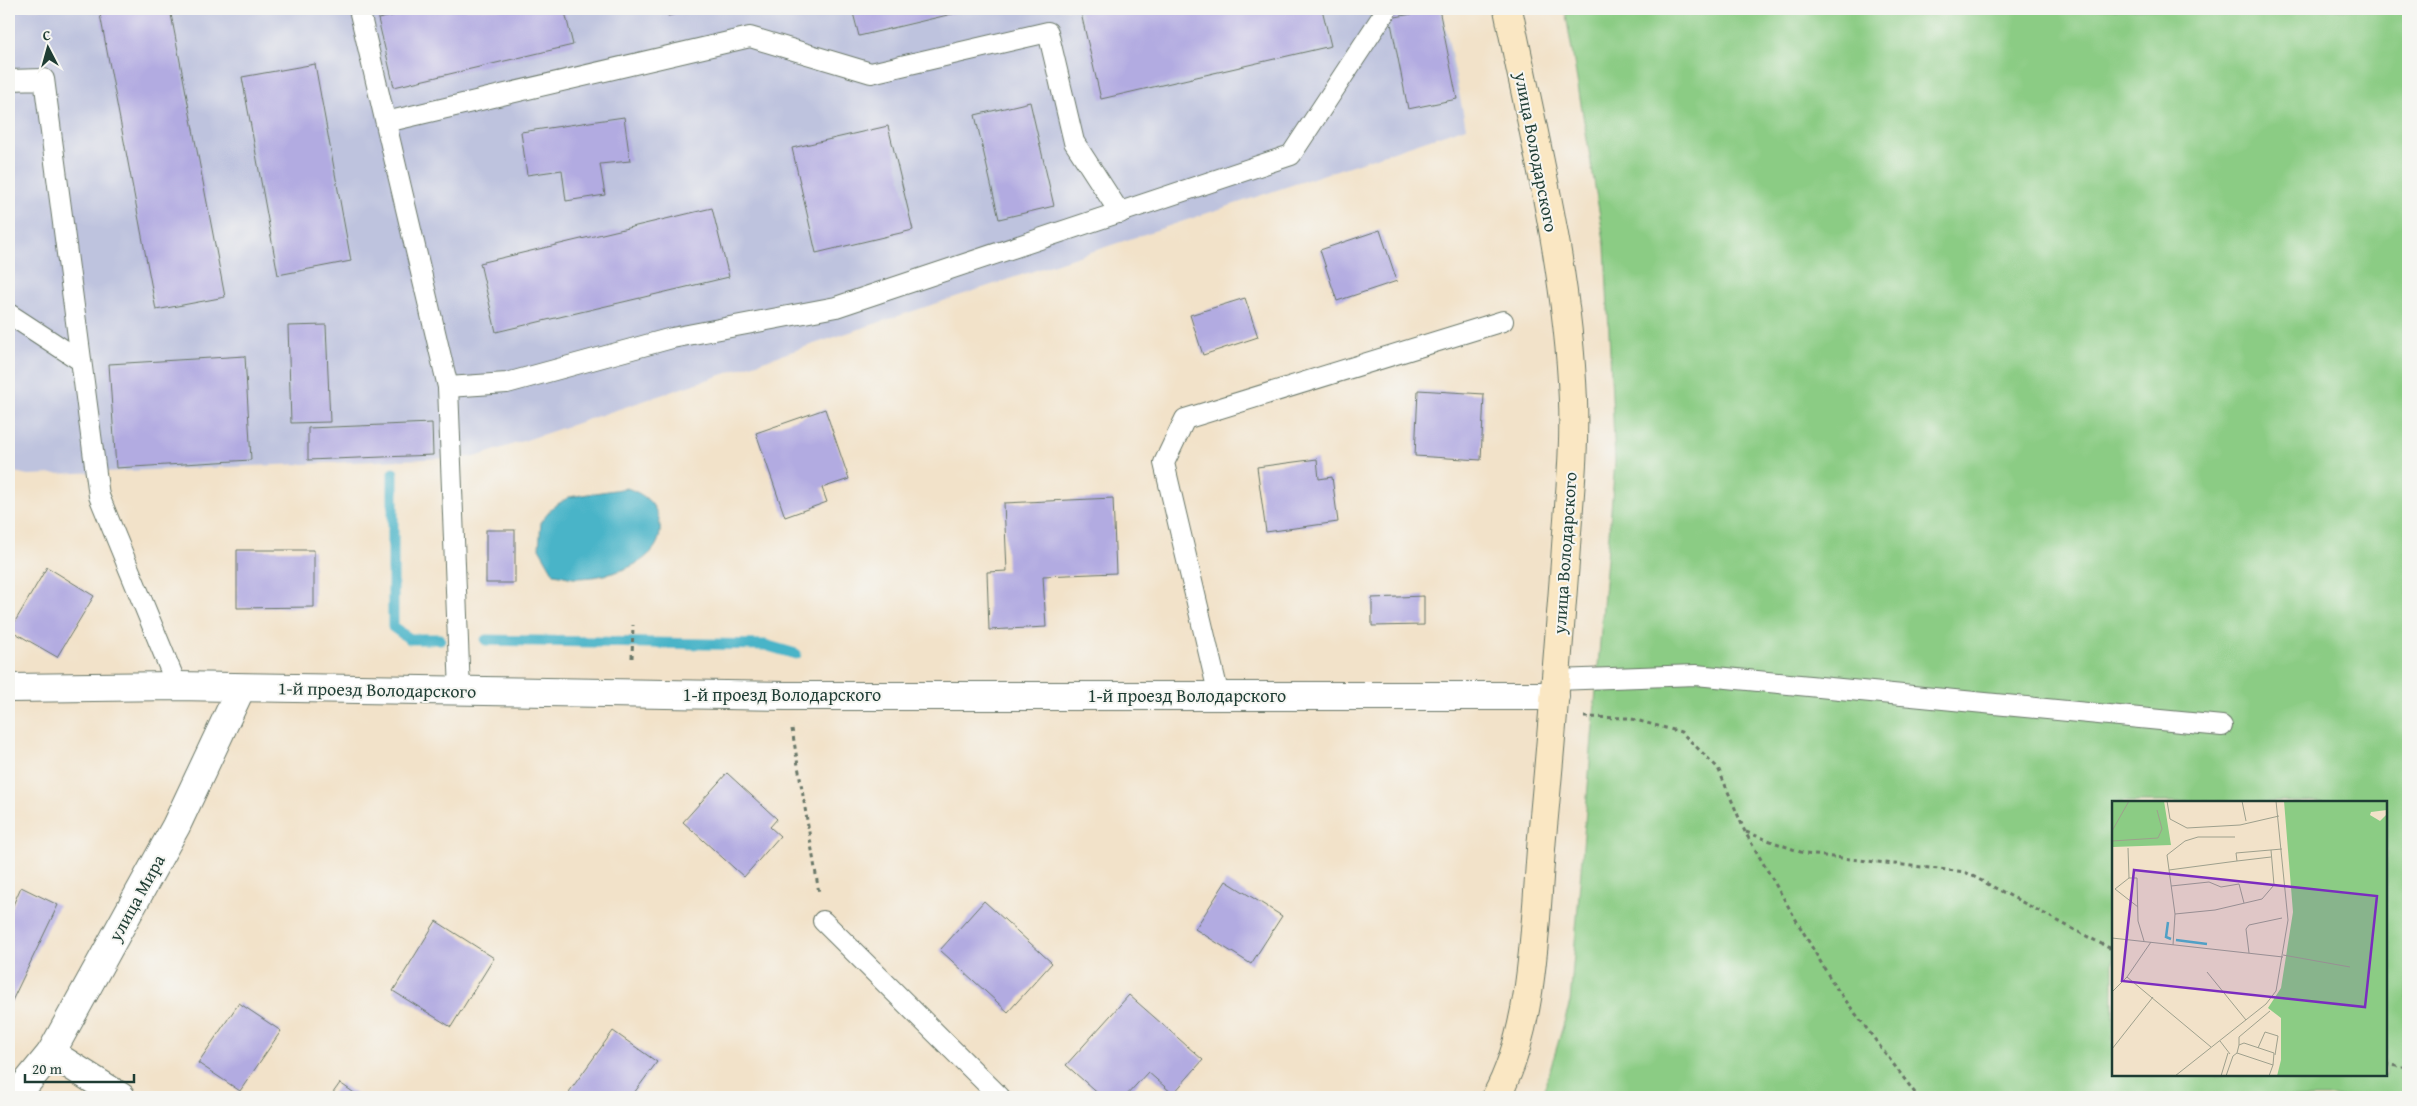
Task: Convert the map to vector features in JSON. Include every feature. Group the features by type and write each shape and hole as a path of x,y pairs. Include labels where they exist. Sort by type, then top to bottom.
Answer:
{"street":[{"name":"улица Володарского","path":"1496,1097 1502,1086 1518,1037 1529,980 1555,698 1570,489 1572,413 1568,337 1551,222 1508,9"},
{"name":"1-й проезд Володарского","path":"9,688 177,686 786,696 1555,698"},
{"name":"улица Мира","path":"16,1097 51,1053 176,826 241,688"},
{"path":"51,1053 120,1097"}],"lane":[{"path":"359,9 448,387 460,692"},
{"path":"448,387 507,383 672,338 836,307 1291,156 1387,9"},
{"path":"386,122 750,37 871,73 1048,32 1074,142 1120,213"},
{"path":"9,80 44,79 99,496 177,686"},
{"path":"9,314 81,361"},
{"path":"1219,696 1164,463 1185,419 1503,322"},
{"path":"1555,698 1696,675 2222,726"},
{"path":"823,921 1000,1097"}],"path":[{"path":"632,658 633,626"},
{"path":"786,696 823,921"},
{"path":"1555,698 1681,732 1718,768 1745,832 1834,985 1918,1097"},
{"path":"1745,832 1806,854 1965,872 2112,949"},
{"path":"2387,1064 2408,1068"}],"shaded area":[{"path":"9,9 1442,9 1466,127 475,457 28,475 9,471"}],"green space":[{"path":"1565,9 2408,9 2408,1097 1540,1097 1546,1084 1570,1002 1615,462 1605,246"}],"water":[{"path":"627,488 647,499 657,513 660,534 655,547 646,557 618,571 587,578 573,578 554,574 539,548 541,522 553,507 569,497"}],"building":[{"path":"99,9 170,9 225,297 156,310"},
{"path":"409,9 576,9 565,12 573,45 394,87 378,19 409,12"},
{"path":"667,9 696,9 668,16"},
{"path":"852,9 973,9 859,36"},
{"path":"1080,9 1322,9 1331,46 1101,99"},
{"path":"1439,9 1457,99 1408,109 1390,18"},
{"path":"315,64 351,261 278,275 242,77"},
{"path":"1030,102 1054,206 999,219 975,115"},
{"path":"624,117 630,161 600,164 605,195 566,201 562,170 527,175 521,132"},
{"path":"888,126 913,230 816,253 792,148"},
{"path":"712,208 729,277 496,332 480,263"},
{"path":"1380,230 1397,281 1337,301 1320,250"},
{"path":"1245,298 1258,337 1203,355 1190,315"},
{"path":"326,325 330,422 291,423 288,326"},
{"path":"245,356 251,460 116,468 109,364"},
{"path":"1418,390 1484,394 1481,460 1415,456"},
{"path":"825,409 849,479 822,488 827,502 785,517 756,433"},
{"path":"432,423 433,455 308,460 308,428"},
{"path":"1317,459 1319,479 1332,477 1338,522 1266,532 1257,467"},
{"path":"1113,498 1116,573 1043,576 1046,627 989,630 987,572 1007,571 1004,503"},
{"path":"486,530 515,530 515,583 486,583"},
{"path":"237,550 314,550 314,607 237,608"},
{"path":"47,567 94,596 57,657 10,630"},
{"path":"1424,596 1424,625 1372,626 1372,598"},
{"path":"727,773 777,819 770,827 780,836 744,877 683,822"},
{"path":"1226,881 1282,916 1251,964 1195,929"},
{"path":"21,887 58,905 11,1003 9,1002 9,914"},
{"path":"984,901 1052,963 1008,1012 940,950"},
{"path":"436,921 494,958 451,1027 393,991"},
{"path":"1129,995 1203,1060 1173,1094 1148,1072 1125,1097 1102,1097 1066,1065"},
{"path":"239,1003 281,1031 240,1091 198,1063"},
{"path":"613,1031 657,1062 631,1097 576,1097 569,1092"},
{"path":"340,1083 360,1097 330,1097"}],"waterway":[{"path":"393,473 393,627 410,639 440,639"},
{"path":"486,640 765,645 796,654"}]}
